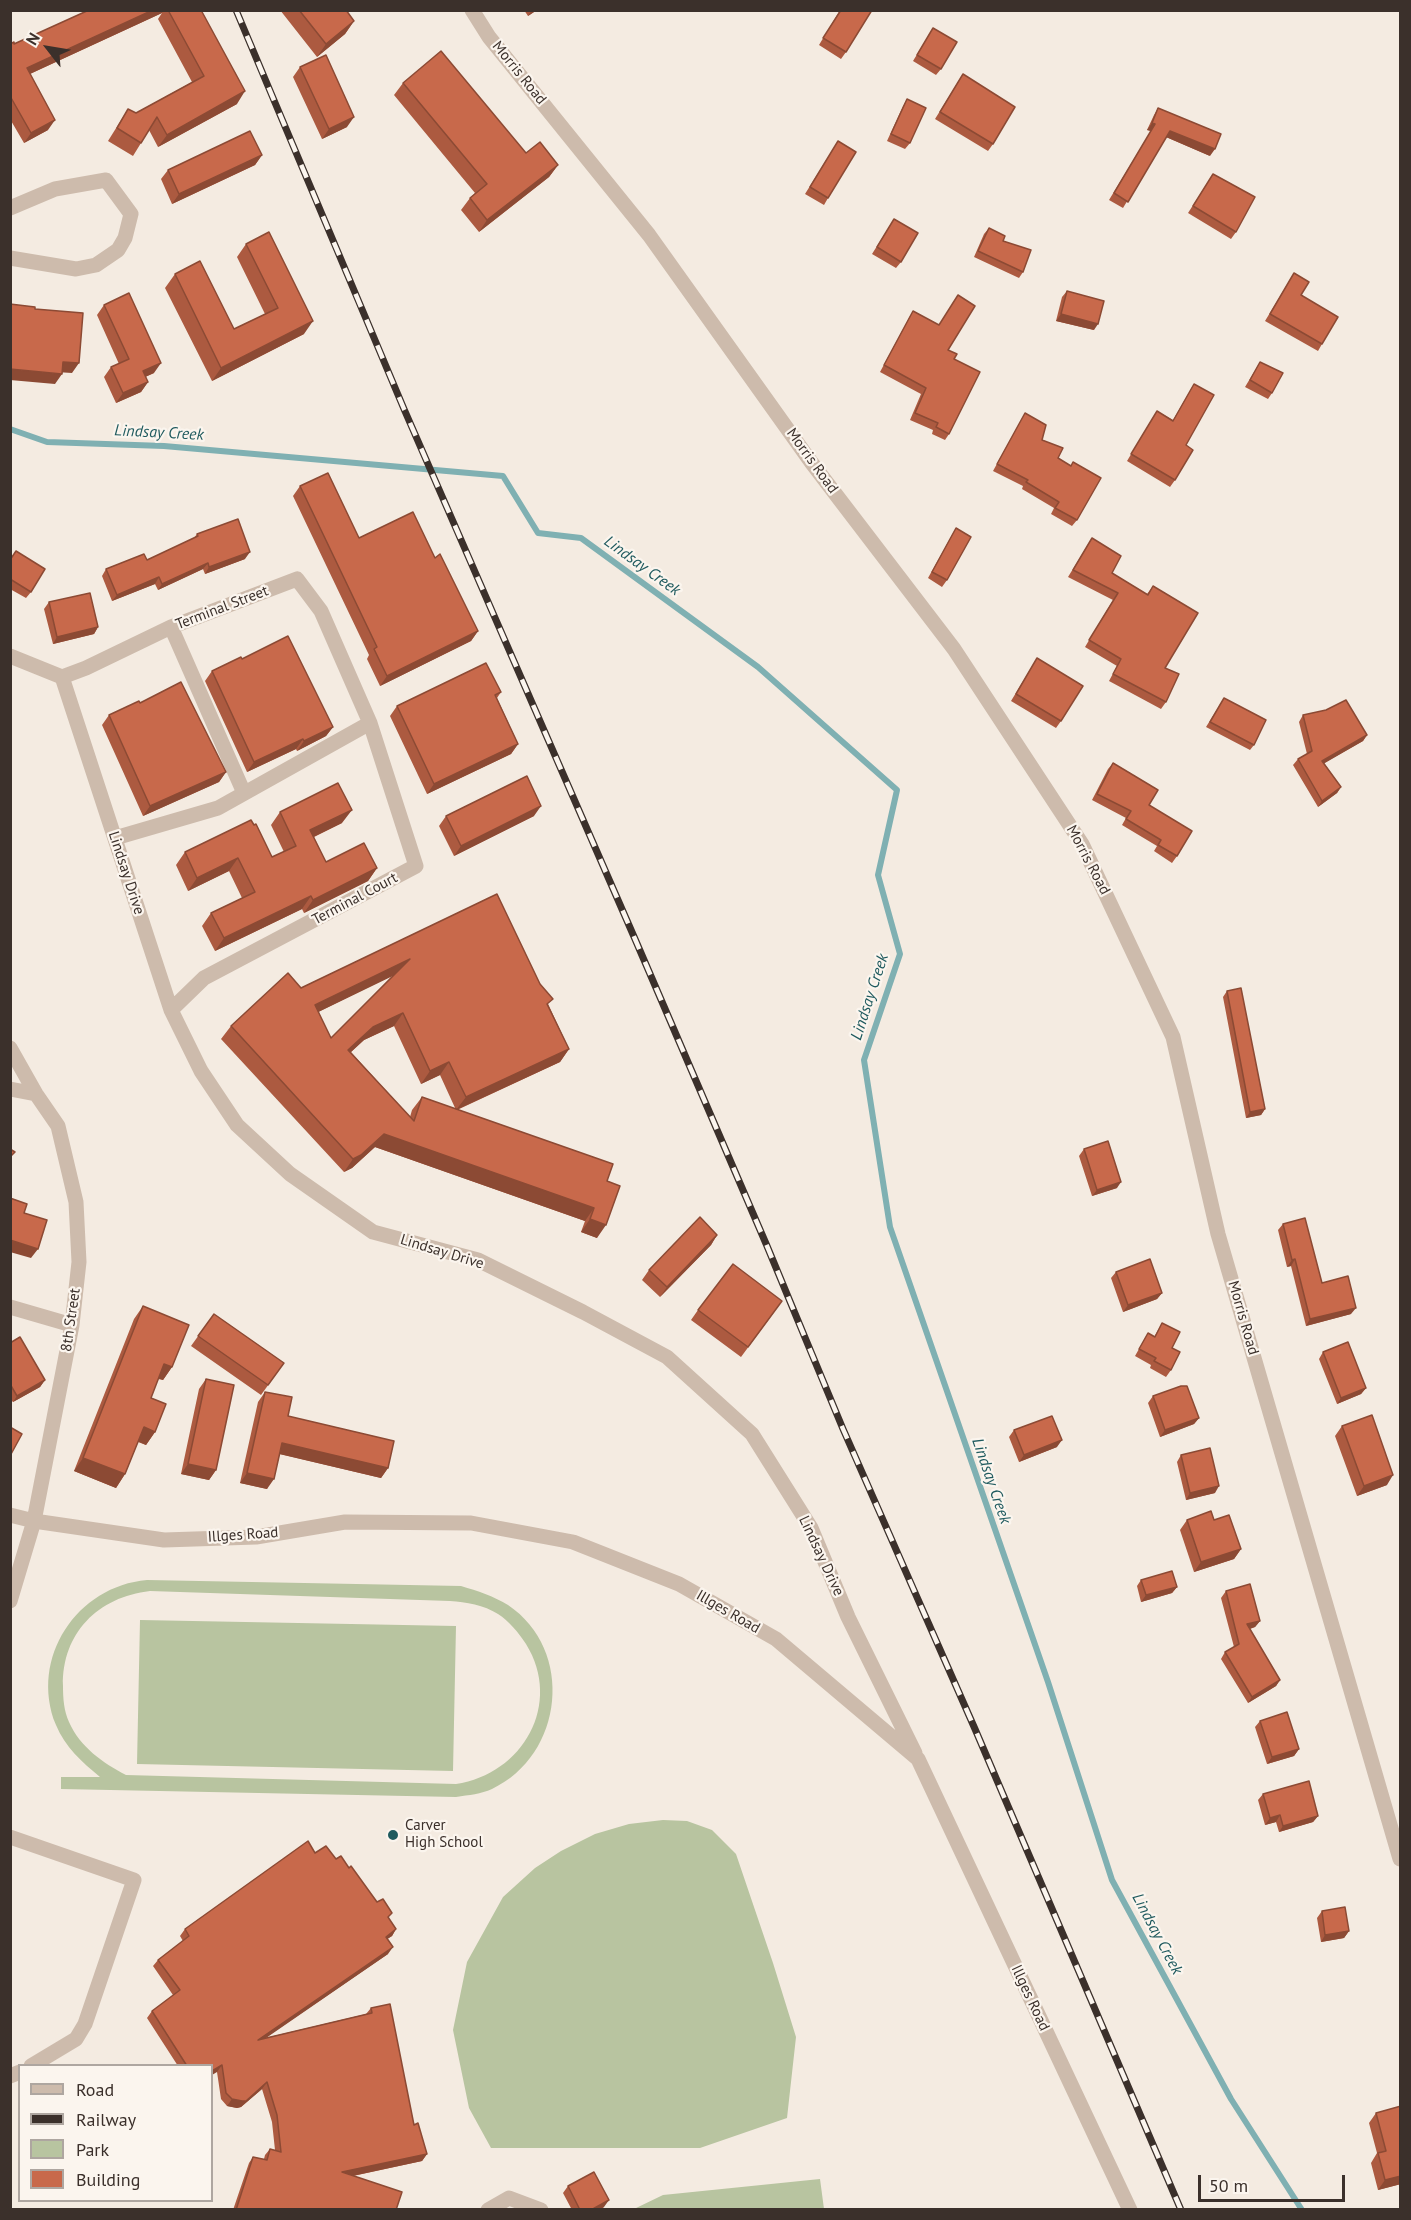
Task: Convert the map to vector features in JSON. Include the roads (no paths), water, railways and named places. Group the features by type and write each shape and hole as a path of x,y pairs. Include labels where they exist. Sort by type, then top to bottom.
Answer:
{"street":[{"name":"Morris Road","path":"472,10 489,37 649,235 811,462 954,650 1082,844 1173,1037 1218,1234 1401,1859"},
{"path":"10,208 55,189 106,180 131,214 125,237 118,250 96,265 76,269 10,258"},
{"name":"Terminal Street","path":"62,676 86,668 171,627 297,579 321,611 342,660"},
{"path":"171,627 244,794"},
{"path":"10,656 62,676"},
{"name":"Terminal Court","path":"171,1010 204,978 416,866 370,723 342,660"},
{"name":"Lindsay Drive","path":"62,676 171,1010 201,1071 237,1125 290,1173 374,1232 478,1260 667,1357 752,1434 811,1528 848,1617 918,1759"},
{"path":"115,838 218,808 370,723"},
{"name":"8th Street","path":"10,1048 36,1094 58,1126 76,1202 79,1262 72,1325 34,1521 10,1602"},
{"path":"10,1089 36,1094"},
{"path":"10,1307 72,1325"},
{"name":"Illges Road","path":"10,1515 34,1521 164,1540 256,1537 345,1522 471,1524 573,1542 679,1584 776,1639 918,1759 1130,2210"},
{"path":"11,1840 134,1880 85,2024 76,2040 34,2064"},
{"path":"488,2210 508,2198 541,2210"}],"waterway":[{"name":"Lindsay Creek","path":"10,429 47,442 164,446 503,476 538,533 581,538 758,667 897,790 878,875 900,954 864,1060 890,1227 1048,1682 1112,1880 1231,2099 1302,2210"}],"railway":[{"path":"236,10 404,409 635,939 843,1429 975,1729 1181,2210"}],"place":[{"name":"Carver High School","path":"393,1835"}]}
